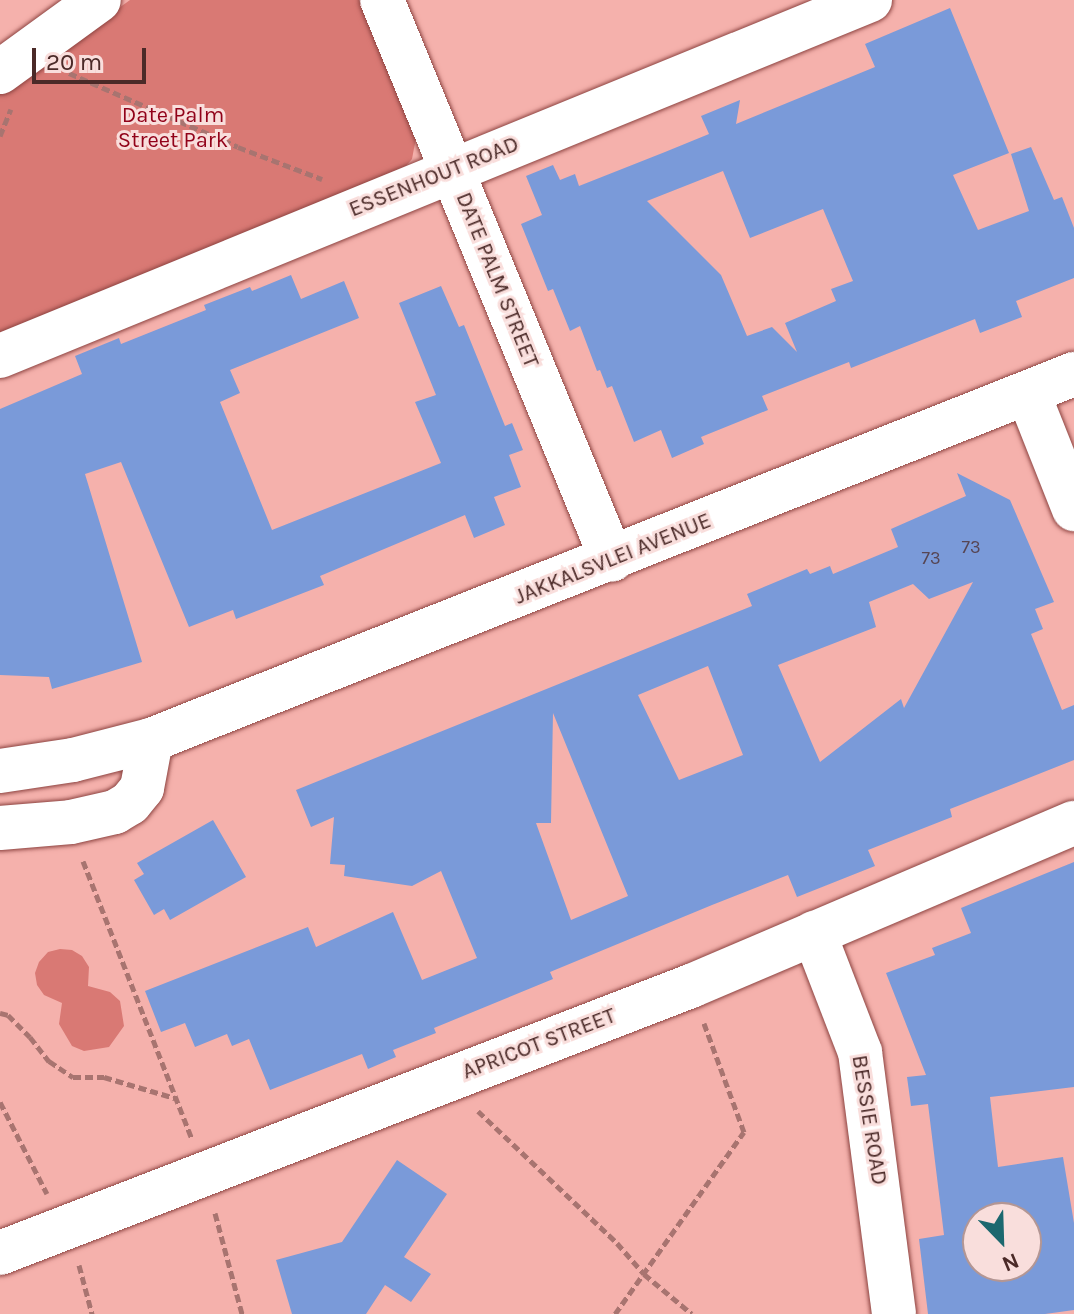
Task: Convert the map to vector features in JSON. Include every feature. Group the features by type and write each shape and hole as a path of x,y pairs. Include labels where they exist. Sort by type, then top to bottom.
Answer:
{"street":[{"path":"0,72 99,0"},
{"name":"DATE PALM STREET","path":"382,0 612,560"},
{"name":"ESSENHOUT ROAD","path":"0,356 452,169 802,13 870,0"},
{"name":"JAKKALSVLEI AVENUE","path":"0,771 73,760 151,740 612,560 1074,374"},
{"path":"1028,393 1074,509"},
{"path":"0,828 71,822 115,812 130,803 142,788 151,740"},
{"name":"APRICOT STREET","path":"0,1253 691,986 1074,823"},
{"name":"BESSIE ROAD","path":"814,933 860,1052 894,1314"}],"path":[{"path":"0,136 39,43 65,71 238,147 374,201"},
{"path":"81,856 204,1172 242,1314"},
{"path":"615,1314 744,1132 691,986"},
{"path":"0,1013 19,1026 49,1061 73,1077 104,1077 176,1099"},
{"path":"444,1080 456,1100 481,1112 617,1243 644,1274 692,1314"}],"green space":[{"name":"Date Palm Street Park","path":"130,0 362,0 416,138 412,159 406,166 0,335 0,94"},
{"path":"72,950 82,956 89,967 88,986 110,992 120,1001 124,1026 109,1047 84,1051 72,1046 59,1024 62,1003 44,995 37,985 35,973 39,962 48,952"}],"building":[{"path":"950,8 1009,153 953,175 978,230 1029,211 1011,154 1031,147 1054,200 1062,197 1074,228 1074,278 1016,301 1022,317 980,333 975,319 851,368 849,362 762,396 768,410 701,437 704,444 672,458 661,430 634,442 612,386 607,388 600,370 597,371 580,326 570,331 553,289 548,291 521,224 542,215 526,176 553,165 560,180 575,174 579,186 709,134 701,116 740,100 736,124 875,67 865,44","holes":["723,171 750,238 823,209 853,281 831,289 836,301 785,323 797,352 772,327 747,336 721,275 647,201"]},
{"path":"291,275 301,299 344,281 359,318 230,370 240,393 220,402 272,530 441,463 415,402 436,395 399,303 441,286 459,327 464,325 505,426 512,423 523,450 509,455 521,487 494,497 505,525 474,538 465,515 320,576 324,585 236,619 233,610 189,627 121,462 85,474 142,662 52,689 49,677 0,675 0,409 82,374 75,356 119,338 121,344 206,310 204,305 250,287 252,291"},
{"path":"957,473 1010,500 1054,602 1035,609 1043,629 1031,634 1062,710 1074,705 1074,760 950,809 952,817 868,850 875,866 797,897 788,875 712,905 550,972 553,979 434,1028 436,1033 393,1050 396,1057 368,1069 362,1054 270,1090 249,1039 232,1046 227,1034 195,1047 185,1023 161,1032 145,991 308,927 316,947 393,912 422,980 477,958 441,871 412,886 344,876 345,865 330,864 334,817 311,827 296,790 752,606 747,594 807,569 810,574 830,566 833,574 898,547 891,529 966,496","holes":["973,582 904,708 901,699 820,762 778,665 876,627 869,602 913,584 929,599","708,666 743,755 679,780 638,695","553,713 628,896 571,920 536,823 551,823"]},
{"path":"213,820 246,877 170,920 164,909 154,915 134,880 144,874 137,863"},
{"path":"1074,862 1074,1087 990,1097 998,1167 1063,1157 1074,1223 1074,1310 1045,1314 928,1314 919,1239 944,1235 928,1104 911,1106 907,1077 926,1075 886,973 935,955 932,948 971,933 961,908"},
{"path":"397,1160 447,1194 404,1257 431,1274 411,1302 385,1285 366,1314 292,1314 276,1260 342,1242"}]}
